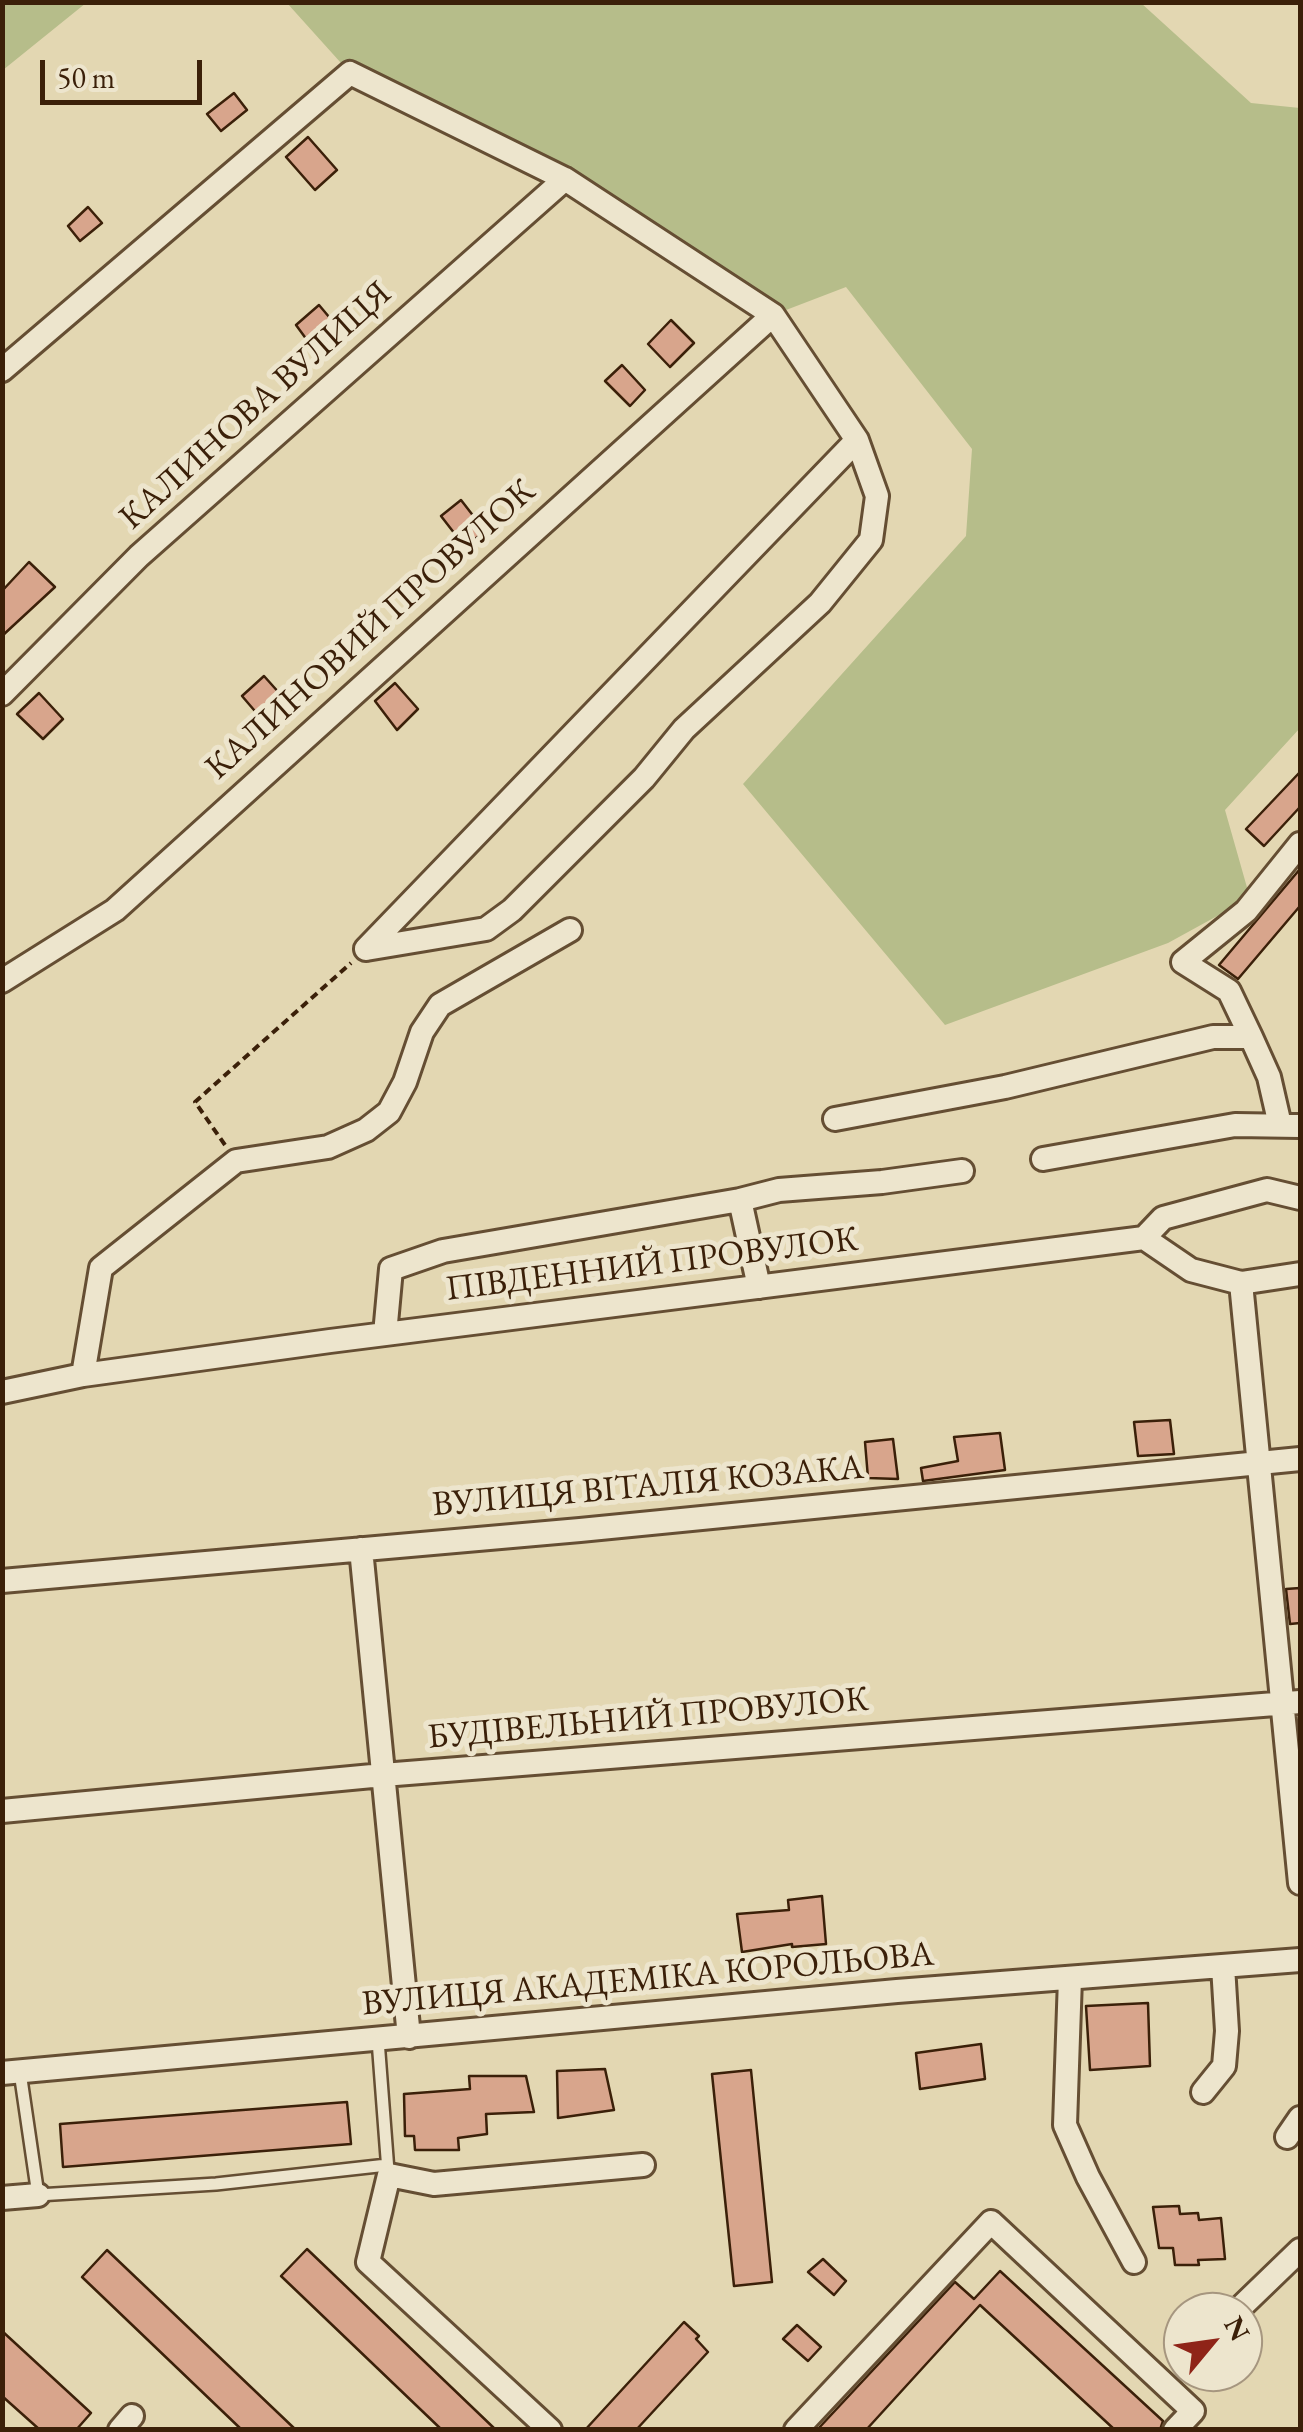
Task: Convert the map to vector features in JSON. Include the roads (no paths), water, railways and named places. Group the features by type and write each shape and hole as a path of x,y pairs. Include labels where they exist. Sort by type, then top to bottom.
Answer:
{"street":[{"path":"2,370 350,72 566,179 774,315 857,440 877,496 872,540 820,603 684,729 644,778 512,910 486,929 366,949 857,440"},
{"name":"КАЛИНОВА ВУЛИЦЯ","path":"2,694 139,556 566,179"},
{"name":"КАЛИНОВИЙ ПРОВУЛОК","path":"2,981 115,910 774,315"},
{"path":"1043,1159 1236,1125 1290,1126 1229,990 1183,962 1246,911 1300,844"},
{"path":"84,1375 101,1268 236,1161 328,1147 366,1130 389,1112 405,1082 422,1032 440,1005 570,930"},
{"path":"835,1119 1005,1086 1213,1037 1251,1037"},
{"path":"385,1334 391,1269 443,1251 779,1190 882,1182 962,1170"},
{"path":"1300,1198 1268,1190 1163,1218 1144,1238 1191,1270 1241,1283 1300,1274"},
{"path":"740,1200 758,1286"},
{"name":"ПІВДЕННИЙ ПРОВУЛОК","path":"2,1392 84,1375 385,1334 1144,1238"},
{"path":"1241,1283 1258,1463 1290,1702 1300,1883"},
{"name":"ВУЛИЦЯ ВІТАЛІЯ КОЗАКА","path":"2,1581 1300,1459"},
{"path":"361,1549 409,2037"},
{"name":"БУДІВЕЛЬНИЙ ПРОВУЛОК","path":"2,1811 384,1775 1290,1702"},
{"name":"ВУЛИЦЯ АКАДЕМІКА КОРОЛЬОВА","path":"11,2072 878,1992 1300,1960"},
{"path":"1203,2092 1224,2066 1227,2031 1223,1966"},
{"path":"1070,1978 1065,2125 1134,2262"},
{"path":"550,2430 368,2262 388,2170 434,2184 643,2165"},
{"path":"2,2198 38,2196"},
{"path":"796,2430 990,2222 1193,2411 1176,2430"},
{"path":"1256,2292 1300,2250"}],"lane":[{"path":"11,2072 38,2196 388,2170 378,2040"}]}
